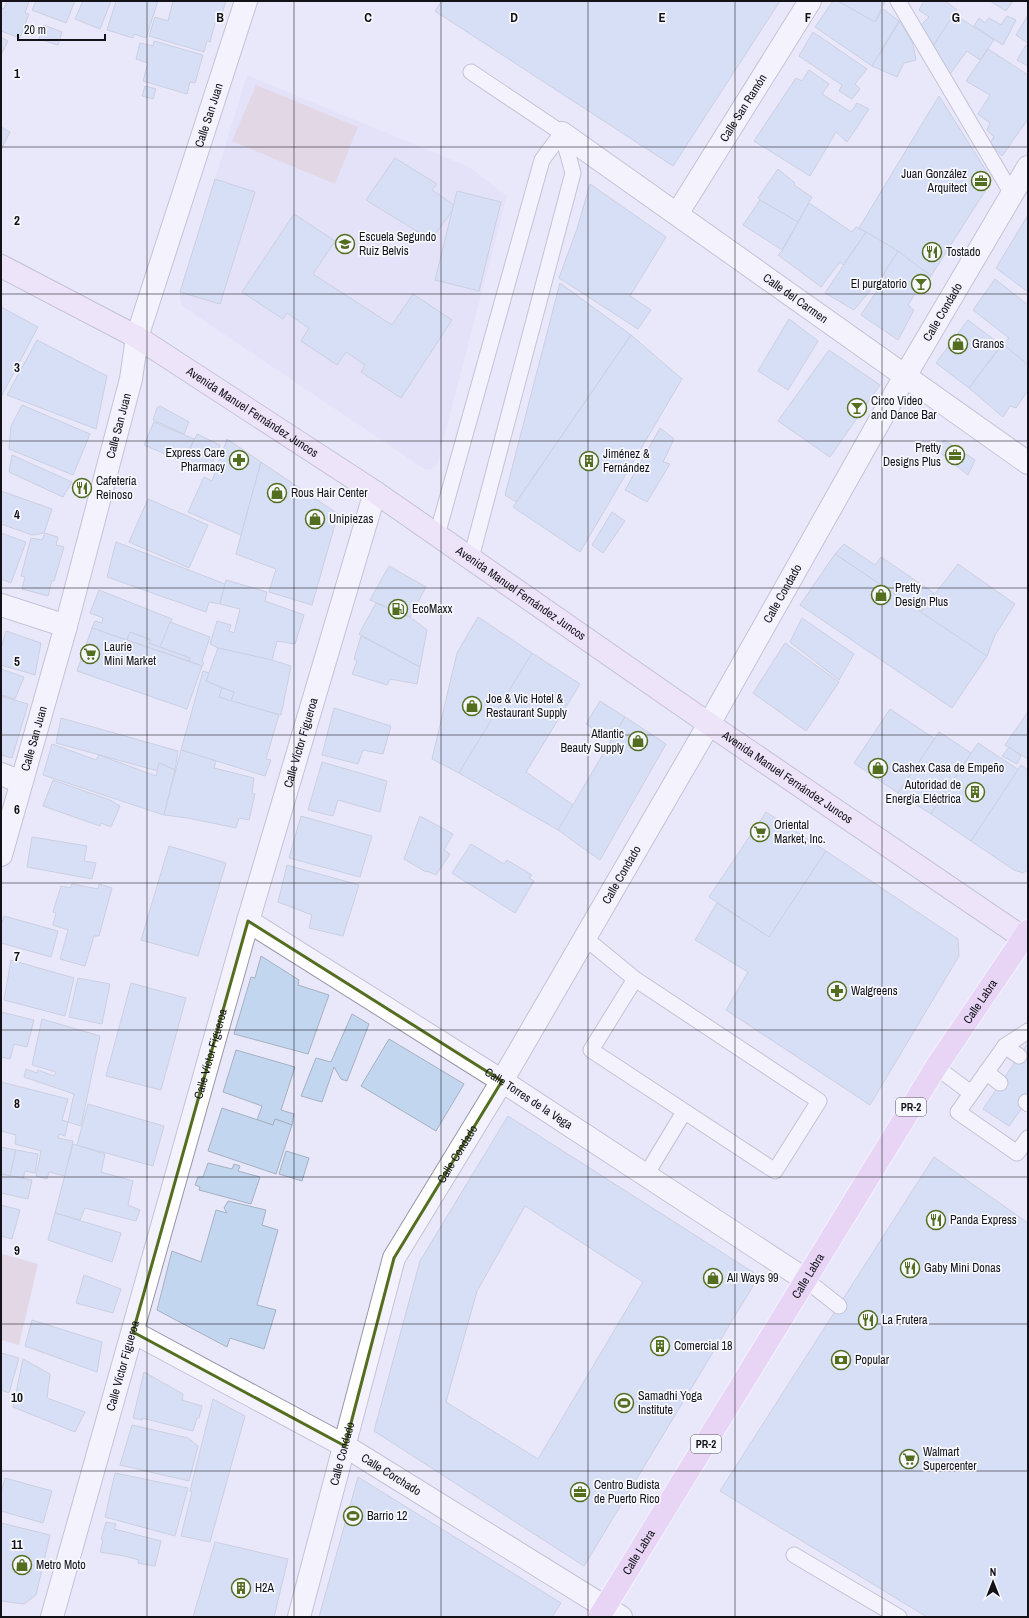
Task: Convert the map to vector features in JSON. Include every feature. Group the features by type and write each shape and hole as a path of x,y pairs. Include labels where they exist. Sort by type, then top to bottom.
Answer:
{"main road":[{"name":"Avenida Manuel Fernández Juncos","path":"1,266 137,337 375,492 709,724 1026,937"},
{"name":"Calle Labra","path":"609,1614 806,1280 936,1067 1026,937"}],"street":[{"name":"Calle San Juan","path":"1,855 66,626 131,379 137,337 246,1"},
{"name":"Calle San Ramón","path":"677,214 810,1"},
{"name":"Calle del Carmen","path":"562,133 1028,463"},
{"name":"Calle Condado","path":"299,1617 394,1258 502,1081 709,724 905,376 1028,167"},
{"name":"Calle Víctor Figueroa","path":"52,1617 248,921 375,492"},
{"path":"1,605 66,626"},
{"path":"1,774 21,782"},
{"name":"Calle Torres de la Vega","path":"248,921 502,1081 806,1280"},
{"name":"Calle Corchado","path":"133,1332 345,1446 609,1614"}],"lane":[{"path":"898,1 1012,194"},
{"path":"471,72 562,133 573,173 472,558"},
{"path":"436,535 542,160 562,133"},
{"path":"585,938 635,979 819,1101 775,1171 591,1050 635,979"},
{"path":"1028,1031 1006,1046 958,1112 1017,1153 1028,1138"},
{"path":"1006,1046 1019,1056"},
{"path":"936,1067 971,1093"},
{"path":"986,1072 1000,1083"},
{"path":"646,1175 684,1112"},
{"path":"806,1280 839,1306"},
{"path":"794,1556 899,1617"}],"highlighted area":[{"path":"248,921 502,1081 394,1258 345,1446 133,1332"}],"shaded area":[{"name":"Escuela Segundo Ruiz Belvis","path":"247,75 469,167 507,196 437,464 432,469 426,470 182,306 180,292"},
{"path":"256,85 358,127 335,184 232,141"},
{"path":"2,1254 38,1264 19,1345 1,1340"}],"building":[{"path":"7,1 29,1 25,13 29,14 20,38 1,31 1,8 4,9"},
{"path":"36,1 75,1 66,23 32,10"},
{"path":"83,1 111,1 100,29 75,19"},
{"path":"116,1 158,1 146,38 134,34 133,38 107,30"},
{"path":"173,1 226,1 221,17 217,16 210,42 207,41 204,52 149,36 155,17 168,21"},
{"path":"442,1 780,1 673,166 435,11"},
{"path":"833,1 838,1 875,22 883,9 899,21 872,66 815,27"},
{"path":"838,1 885,1 875,22"},
{"path":"924,1 945,1 957,10 931,49 920,26 929,17 919,10"},
{"path":"990,1 1013,1 1006,11"},
{"path":"954,14 994,40 980,60 967,51 948,77 931,49"},
{"path":"1028,15 1028,43 1016,35"},
{"path":"1007,16 1016,20 1003,45 974,26 979,18 985,23 989,18 1001,25"},
{"path":"900,21 913,44 916,60 904,63 897,77 872,66"},
{"path":"44,25 62,32 58,45 39,39"},
{"path":"813,32 867,69 855,84 860,89 852,99 839,91 842,85 799,56"},
{"path":"1,37 8,41 1,55"},
{"path":"154,41 203,55 195,83 190,82 187,94 143,81 148,63 136,59 140,43 153,46"},
{"path":"1026,45 1028,47 1028,66 1017,60"},
{"path":"988,49 1028,75 1028,119 1002,156 990,143 994,137 987,130 990,123 978,114 990,95 966,81"},
{"path":"809,70 829,84 822,94 851,112 857,103 869,109 847,142 836,132 810,176 754,141 796,78 802,81"},
{"path":"145,86 156,89 153,99 142,96"},
{"path":"939,96 992,180 931,276 896,250 859,228"},
{"path":"1,127 10,132 1,150"},
{"path":"395,158 437,184 432,190 454,205 452,211 431,240 366,200"},
{"path":"778,169 795,183 794,185 812,197 798,222 758,198"},
{"path":"215,179 255,192 220,304 180,292"},
{"path":"590,184 666,237 630,296 651,310 638,329 559,278 577,229"},
{"path":"457,191 501,202 479,291 435,280"},
{"path":"760,200 798,222 782,250 743,225"},
{"path":"809,203 852,232 856,227 866,232 843,265 840,262 821,287 778,255 782,251"},
{"path":"294,214 335,241 313,274 392,325 413,294 452,320 401,398 361,372 365,365 346,352 337,365 301,341 309,328 287,313 283,319 242,292"},
{"path":"1028,215 1028,292 996,268"},
{"path":"866,232 898,251 883,275 854,310 825,293"},
{"path":"898,251 931,276 925,285 921,284 908,305 914,310 898,340 861,315 886,277 883,275"},
{"path":"995,279 1028,305 1028,365 1003,344 1009,338 973,310"},
{"path":"560,283 631,335 516,502 505,495"},
{"path":"1,307 38,327 1,397"},
{"path":"789,319 818,341 788,390 758,371"},
{"path":"968,320 1001,345 969,388 936,363"},
{"name":"Jiménez & Fernández","path":"631,335 682,379 580,552 513,507"},
{"path":"37,340 107,376 96,429 7,395"},
{"path":"1003,344 1028,365 1028,390 1016,408 1010,406 1003,417 969,388"},
{"path":"829,350 880,385 830,457 778,421"},
{"path":"22,405 90,434 73,475 9,449 11,426"},
{"path":"160,406 189,422 184,434 153,420 157,408"},
{"path":"154,422 194,439 184,462 144,445"},
{"path":"660,428 674,439 663,462 670,464 647,502 625,490"},
{"path":"197,434 220,445 208,473 184,462"},
{"path":"227,439 261,462 241,535 188,512 204,477 212,481"},
{"name":"Pretty Designs Plus","path":"944,440 975,460 968,475 937,450"},
{"path":"12,455 72,482 63,497 9,472"},
{"path":"261,462 338,514 312,605 269,592 276,569 236,554"},
{"path":"1,491 52,509 44,533 32,535 1,524"},
{"path":"148,499 208,525 189,568 129,542"},
{"path":"612,512 625,521 603,553 592,545"},
{"path":"1,533 26,542 11,583 1,579"},
{"path":"45,533 58,537 56,545 64,547 48,596 22,589 25,577 21,576 31,538 42,540"},
{"path":"116,542 225,584 220,604 209,602 206,612 107,577"},
{"path":"844,544 875,565 881,557 934,593 921,612 835,554"},
{"path":"835,554 987,656 952,708 800,605"},
{"path":"958,564 1015,604 995,635 987,656 921,612"},
{"path":"389,566 426,587 410,617 370,600"},
{"path":"226,580 267,592 265,601 304,615 295,644 277,641 272,660 218,648 210,644 217,621 231,625 229,631 234,633 240,609 220,604"},
{"path":"99,590 172,619 160,647 149,643 151,640 130,632 127,640 92,628 95,621 102,623 103,618 90,613"},
{"path":"376,603 410,617 427,630 420,667 359,634"},
{"name":"Joe & Vic Hotel & Restaurant Supply","path":"478,617 532,653 459,773 432,759 457,653"},
{"path":"802,618 854,654 839,680 790,642"},
{"path":"170,622 210,637 202,661 204,663 202,666 189,661 190,658 160,647"},
{"path":"92,628 202,666 187,709 77,671"},
{"path":"6,631 41,643 35,675 1,665 1,648"},
{"path":"130,632 151,640 149,643 190,658 189,661 127,640"},
{"path":"361,636 420,667 417,684 390,679 387,685 352,674 357,661 354,659"},
{"path":"785,643 839,682 806,731 753,693"},
{"path":"218,648 272,660 291,666 281,715 231,701 234,692 206,681"},
{"path":"532,653 580,684 526,772 573,805 558,830 459,773"},
{"path":"1,669 24,677 15,699 1,695"},
{"path":"203,671 209,673 206,681 222,688 219,697 279,715 266,759 271,760 265,776 181,750"},
{"path":"222,688 234,692 231,701 219,697"},
{"path":"1,696 28,704 12,758 1,755"},
{"path":"600,701 625,717 611,741 586,724"},
{"path":"334,708 391,726 383,754 363,750 358,764 322,755"},
{"path":"890,709 935,739 898,793 854,763"},
{"path":"1028,712 1028,759 1005,745"},
{"path":"625,717 666,744 600,860 558,830"},
{"path":"61,718 178,751 175,770 159,763 158,770 154,770 56,743"},
{"path":"939,732 971,753 931,814 898,793"},
{"name":"Autoridad de Energía Eléctrica","path":"978,743 1019,770 971,841 931,814"},
{"path":"52,744 96,760 99,755 156,776 159,763 175,770 164,815 43,775"},
{"path":"1009,747 1021,756 1017,764 1002,756"},
{"path":"181,750 216,761 214,768 254,778 252,793 255,794 249,820 239,818 236,828 188,818 164,815"},
{"path":"322,762 387,781 380,812 338,800 333,816 308,810"},
{"path":"1021,765 1028,770 1028,870 1023,873 1014,870 971,841"},
{"path":"53,780 110,800 120,806 111,827 101,823 100,826 43,806"},
{"path":"766,812 826,851 769,937 709,897"},
{"path":"301,816 372,836 360,877 289,858"},
{"path":"420,816 453,834 444,850 450,854 436,875 427,871 426,872 404,859"},
{"path":"32,837 87,846 84,861 96,863 92,879 27,867"},
{"path":"471,844 504,864 507,860 532,875 529,878 534,881 515,913 452,873"},
{"path":"169,846 226,863 198,956 141,940"},
{"name":"Walgreens","path":"826,851 958,939 959,956 870,1105 726,1010 748,972 695,940 717,903 769,937"},
{"path":"287,865 359,885 343,936 309,928 312,915 278,902"},
{"path":"72,884 98,889 99,884 112,888 99,936 94,936 85,966 60,959 68,930 53,925 56,913 53,912 61,886 70,888"},
{"path":"4,916 58,931 51,957 1,943 1,925"},
{"path":"261,956 299,980 298,985 329,995 308,1054 234,1034 251,977 255,978"},
{"path":"11,960 74,978 65,1016 4,1000"},
{"path":"78,978 110,984 102,1024 69,1017"},
{"path":"131,983 186,998 161,1090 106,1076"},
{"path":"1,1012 34,1020 27,1047 14,1044 10,1059 1,1057"},
{"path":"352,1014 369,1024 347,1081 341,1079 334,1067 322,1102 301,1096 316,1058 331,1062"},
{"path":"42,1019 100,1036 81,1126 68,1122 74,1094 24,1077 26,1069 37,1073 38,1070 54,1076 56,1072 32,1065"},
{"path":"389,1039 464,1084 436,1131 361,1086"},
{"path":"1028,1043 1028,1100 1009,1126 983,1109"},
{"path":"236,1050 295,1067 281,1110 294,1114 292,1125 275,1119 273,1125 257,1120 262,1106 223,1092"},
{"path":"1,1082 68,1099 62,1120 68,1122 65,1136 59,1134 58,1138 73,1141 65,1176 49,1172 47,1179 36,1176 41,1151 15,1144 16,1135 1,1131"},
{"path":"88,1104 164,1126 153,1166 77,1145"},
{"path":"222,1108 273,1125 275,1119 292,1125 276,1174 208,1151"},
{"name":"Comercial 18","path":"508,1116 759,1276 584,1566 374,1431 420,1261","holes":["525,1206 643,1282 538,1459 446,1402 477,1291"]},
{"path":"73,1144 105,1154 101,1172 133,1181 128,1205 140,1210 136,1221 85,1208 80,1220 55,1213"},
{"path":"1,1147 16,1150 10,1176 1,1174"},
{"path":"16,1150 38,1154 35,1173 25,1171 23,1179 10,1176"},
{"path":"286,1151 309,1158 302,1181 279,1174"},
{"path":"934,1157 1028,1223 1028,1617 927,1617 720,1491"},
{"path":"208,1163 232,1169 234,1164 240,1166 238,1171 260,1177 251,1204 199,1190 200,1187 195,1185 198,1177 203,1177"},
{"path":"1,1174 32,1180 28,1199 1,1193"},
{"path":"228,1201 266,1210 262,1225 278,1230 257,1305 276,1310 264,1349 230,1338 227,1347 157,1310 172,1251 201,1262 216,1210 227,1213 224,1208"},
{"path":"1,1205 20,1210 12,1239 1,1236"},
{"path":"55,1213 121,1233 112,1262 48,1240"},
{"path":"84,1275 121,1289 113,1313 76,1303"},
{"path":"32,1320 102,1342 97,1372 25,1346"},
{"path":"1,1353 19,1358 9,1393 1,1390"},
{"path":"23,1359 50,1374 47,1398 85,1412 75,1432 13,1407"},
{"path":"144,1372 183,1394 182,1400 202,1406 199,1418 197,1418 193,1431 142,1418 142,1420 133,1418"},
{"path":"213,1399 245,1416 210,1542 181,1536 192,1492 190,1491"},
{"path":"132,1425 188,1438 198,1446 189,1481 120,1465"},
{"path":"115,1473 188,1488 175,1536 105,1517"},
{"path":"358,1477 561,1603 552,1617 319,1617"},
{"path":"5,1478 52,1491 43,1523 1,1511 1,1493"},
{"path":"106,1522 116,1524 114,1529 161,1541 155,1566 138,1563 139,1560 124,1556 100,1552 103,1540 101,1539"},
{"name":"Metro Moto","path":"1,1523 50,1535 36,1595 24,1604 1,1601"},
{"name":"H2A","path":"215,1542 288,1559 274,1617 193,1617"}],"place":[{"name":"Juan González Arquitect","path":"981,181"},
{"name":"Escuela Segundo Ruiz Belvis","path":"345,244"},
{"name":"Tostado","path":"932,252"},
{"name":"El purgatorio","path":"921,284"},
{"name":"Granos","path":"958,344"},
{"name":"Circo Video and Dance Bar","path":"857,408"},
{"name":"Pretty Designs Plus","path":"955,455"},
{"name":"Express Care Pharmacy","path":"239,460"},
{"name":"Jiménez & Fernández","path":"589,461"},
{"name":"Cafetería Reinoso","path":"82,488"},
{"name":"Rous Hair Center","path":"277,493"},
{"name":"Unipiezas","path":"315,519"},
{"name":"Pretty Design Plus","path":"881,595"},
{"name":"EcoMaxx","path":"398,609"},
{"name":"Laurie Mini Market","path":"90,654"},
{"name":"Joe & Vic Hotel & Restaurant Supply","path":"472,706"},
{"name":"Atlantic Beauty Supply","path":"638,741"},
{"name":"Cashex Casa de Empeño","path":"878,768"},
{"name":"Autoridad de Energía Eléctrica","path":"975,792"},
{"name":"Oriental Market, Inc.","path":"760,832"},
{"name":"Walgreens","path":"837,991"},
{"name":"Panda Express","path":"936,1220"},
{"name":"Gaby Mini Donas","path":"910,1268"},
{"name":"All Ways 99","path":"713,1278"},
{"name":"La Frutera","path":"868,1320"},
{"name":"Comercial 18","path":"660,1346"},
{"name":"Popular","path":"841,1360"},
{"name":"Samadhi Yoga Institute","path":"624,1403"},
{"name":"Walmart Supercenter","path":"909,1459"},
{"name":"Centro Budista de Puerto Rico","path":"580,1492"},
{"name":"Barrio 12","path":"353,1516"},
{"name":"Metro Moto","path":"22,1565"},
{"name":"H2A","path":"241,1588"}]}
